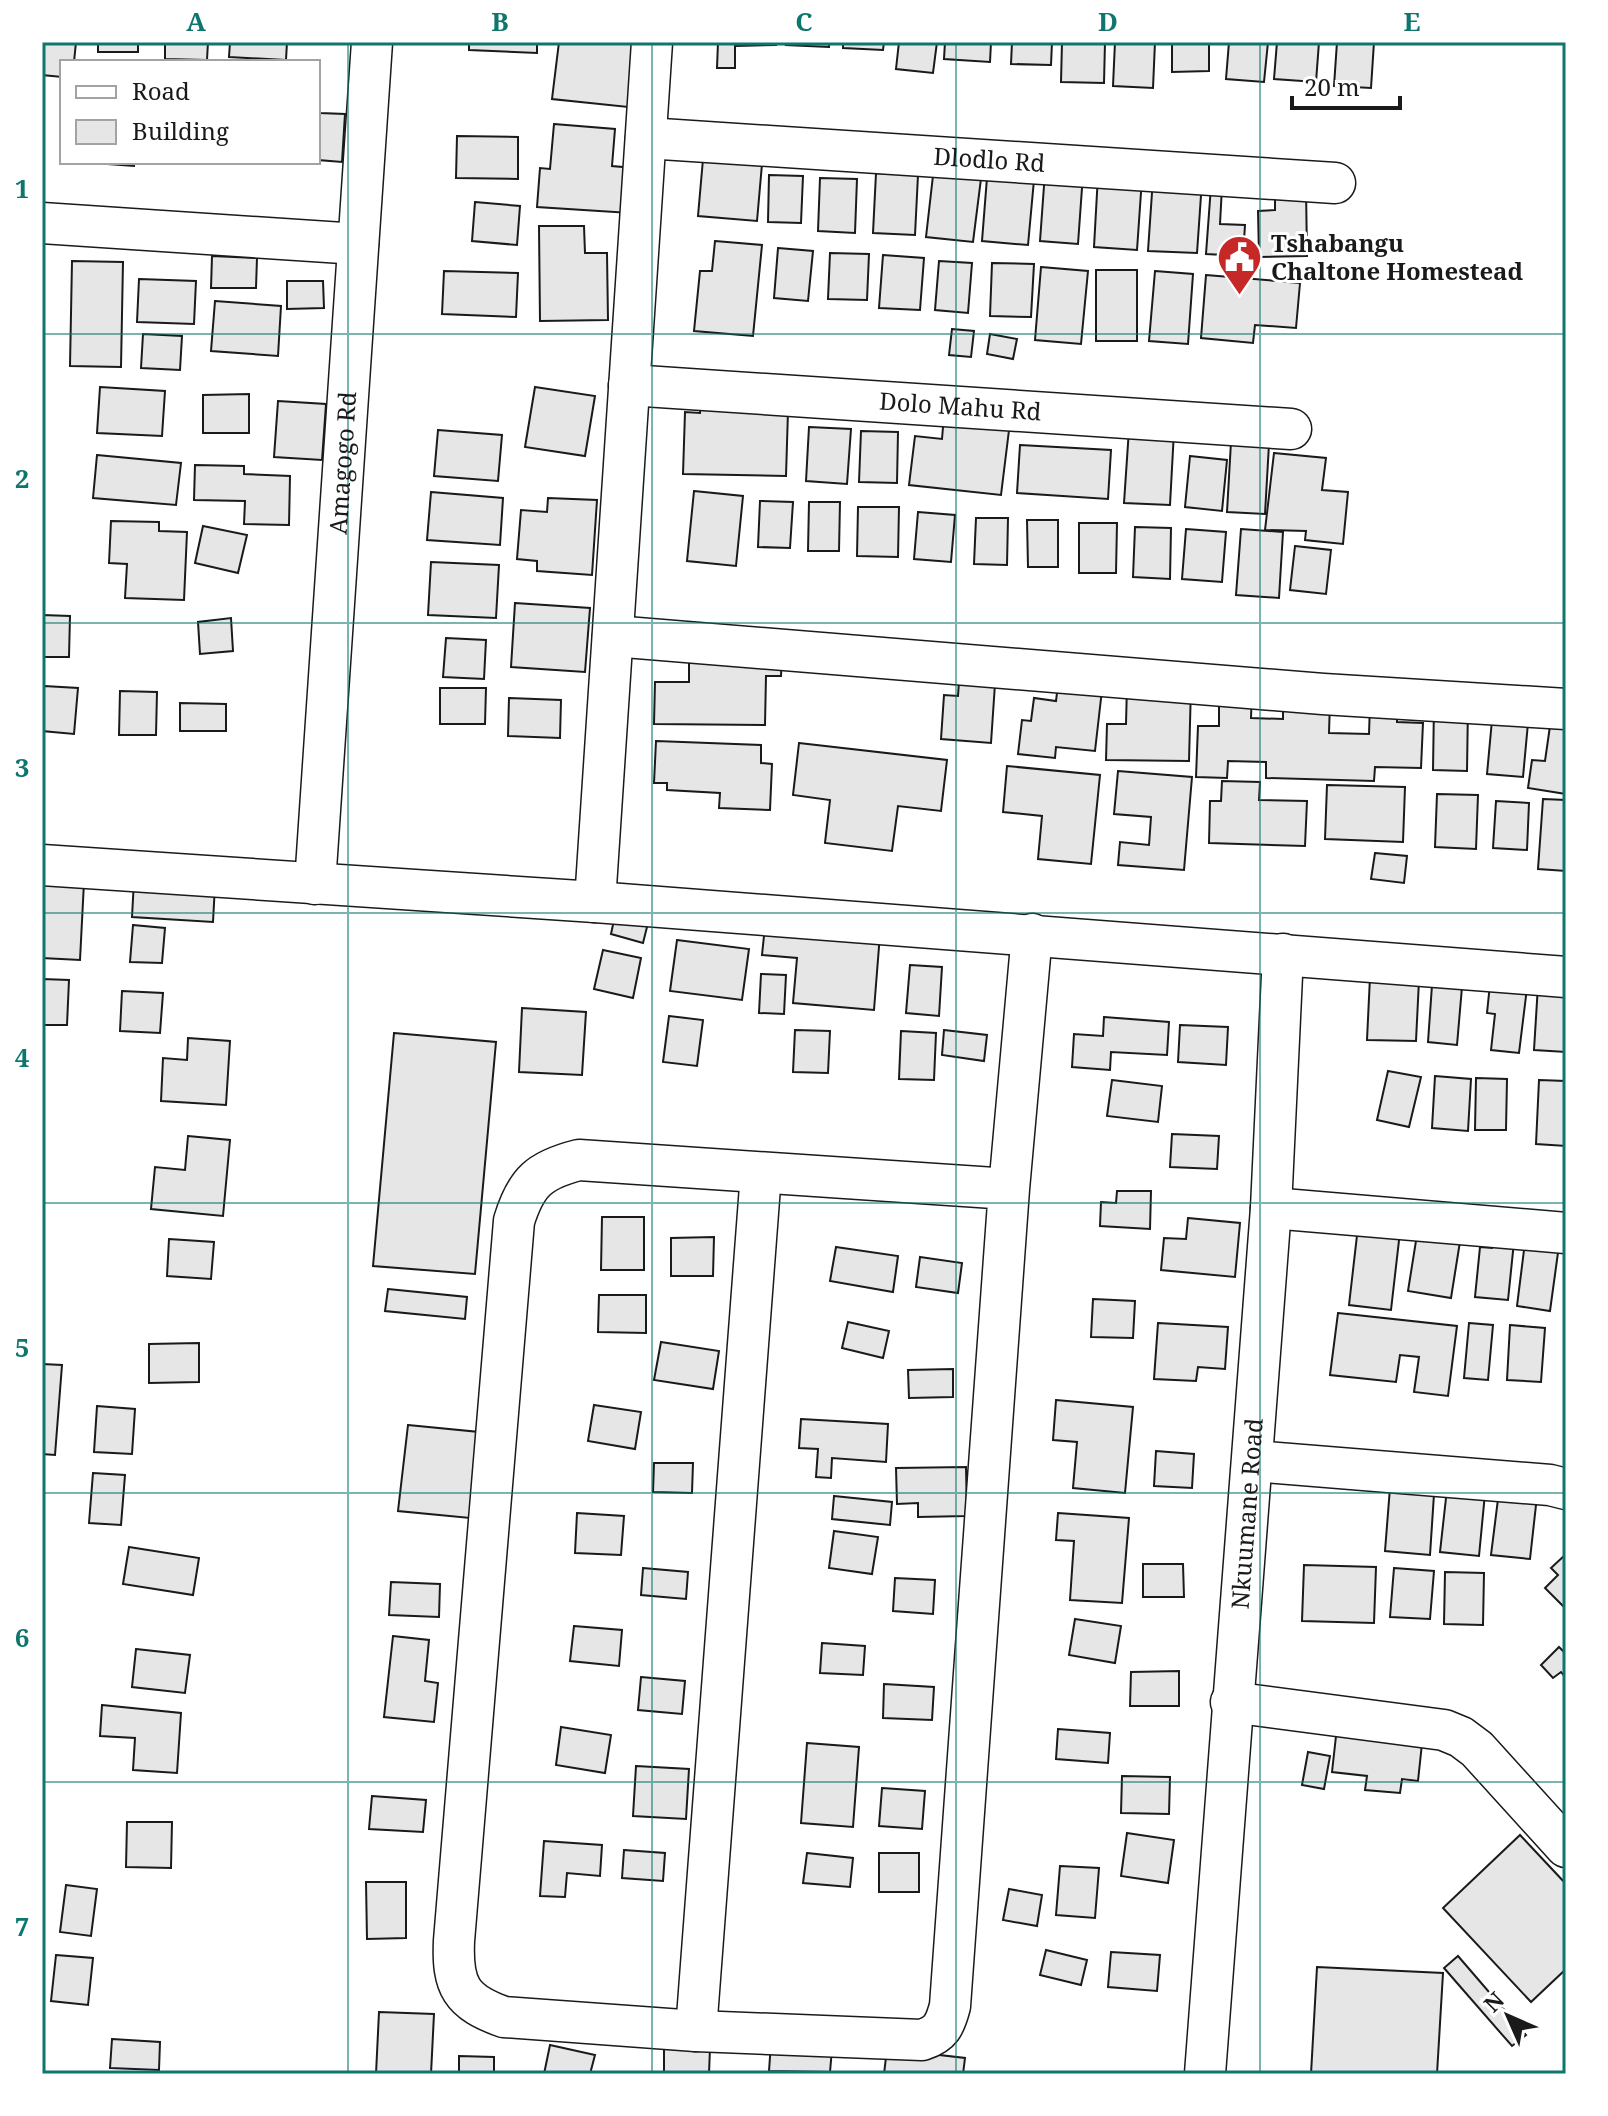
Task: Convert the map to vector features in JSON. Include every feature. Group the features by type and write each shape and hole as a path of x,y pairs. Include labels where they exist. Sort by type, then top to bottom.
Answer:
{"street":[{"name":"Amagogo Rd","path":"315,884 372,42"},
{"path":"595,902 652,42"},
{"name":"Dlodlo Rd","path":"646,138 1335,183"},
{"path":"42,223 358,244"},
{"name":"Dolo Mahu Rd","path":"629,385 1291,429"},
{"path":"613,636 1307,693 1566,709"},
{"path":"42,865 1032,934 1566,977"},
{"path":"1009,1189 579,1160 554,1167 533,1181 514,1221 454,1941 453,1971 463,1995 484,2010 504,2017 696,2031 922,2040 937,2035 946,2022 951,1990 1009,1189 1032,934"},
{"name":"Nkuumane Road","path":"1205,2074 1271,1208 1283,954"},
{"path":"696,2031 761,1173"},
{"path":"1271,1208 1566,1233"},
{"path":"1253,1461 1550,1485 1566,1489"},
{"path":"1231,1702 1444,1730 1461,1737 1477,1749 1566,1847"}],"building":[{"path":"42,42 76,42 74,60 60,60 60,77 42,75"},
{"path":"98,42 138,42 138,52 98,52"},
{"path":"165,42 208,42 207,60 165,59"},
{"path":"230,42 287,42 286,60 229,57"},
{"path":"469,42 537,42 537,53 469,50"},
{"path":"559,42 636,42 628,107 552,99"},
{"path":"718,42 776,42 776,45 735,46 735,68 717,68"},
{"path":"787,42 829,42 829,47 786,45"},
{"path":"843,42 884,42 883,50 843,48"},
{"path":"899,42 937,42 933,73 896,69"},
{"path":"945,42 991,42 990,62 944,59"},
{"path":"1012,42 1052,42 1051,65 1011,64"},
{"path":"1062,42 1105,42 1104,83 1061,82"},
{"path":"1115,42 1155,42 1153,88 1113,86"},
{"path":"1172,42 1209,42 1209,71 1172,72"},
{"path":"1229,42 1268,42 1264,82 1226,79"},
{"path":"1277,42 1319,42 1316,82 1274,79"},
{"path":"1337,42 1374,42 1371,88 1334,86"},
{"path":"320,113 345,114 342,162 320,160"},
{"path":"554,124 615,129 612,166 634,168 630,213 537,207 540,168 550,169"},
{"path":"457,136 518,137 518,179 456,178"},
{"path":"935,158 983,163 973,242 926,237"},
{"path":"703,159 762,164 757,221 698,216"},
{"path":"988,165 1035,169 1028,245 982,241"},
{"path":"1045,172 1083,174 1078,244 1040,241"},
{"path":"876,173 918,175 915,235 873,233"},
{"path":"769,175 803,176 801,223 768,222"},
{"path":"1098,175 1142,178 1137,250 1094,247"},
{"path":"820,178 857,179 855,233 818,231"},
{"path":"1153,178 1202,181 1197,253 1148,251"},
{"path":"1211,186 1222,187 1220,224 1245,225 1243,256 1206,254"},
{"path":"1306,188 1307,256 1259,257 1258,211 1275,210 1275,189"},
{"path":"475,202 520,206 517,245 472,241"},
{"path":"539,226 584,226 585,253 607,253 608,320 540,321"},
{"path":"715,241 762,245 753,336 694,331 700,271 712,271"},
{"path":"778,248 813,251 808,301 774,298"},
{"path":"830,253 869,254 867,300 828,299"},
{"path":"883,255 924,258 920,310 879,308"},
{"path":"212,256 257,258 256,288 211,288"},
{"path":"72,261 123,262 121,367 70,366"},
{"path":"939,261 972,263 968,313 935,310"},
{"path":"992,263 1034,264 1031,317 990,316"},
{"path":"1041,267 1088,271 1081,344 1035,340"},
{"path":"1096,270 1137,270 1137,341 1096,341"},
{"path":"444,271 518,273 516,317 442,314"},
{"path":"1155,271 1193,274 1188,344 1149,341"},
{"path":"1206,275 1300,283 1296,328 1255,325 1253,343 1201,338"},
{"path":"139,279 196,281 194,324 137,322"},
{"path":"287,281 323,281 324,308 287,309"},
{"path":"215,301 281,306 278,356 211,351"},
{"path":"952,329 974,331 971,357 949,355"},
{"path":"143,334 182,336 180,370 141,368"},
{"path":"990,334 1017,339 1013,359 987,354"},
{"path":"100,387 165,391 162,436 97,433"},
{"path":"535,387 595,396 585,456 525,447"},
{"path":"249,394 249,433 203,433 203,395"},
{"path":"701,399 788,411 786,476 683,474 685,412 700,413"},
{"path":"278,401 326,404 322,460 274,457"},
{"path":"944,415 1010,422 1001,495 909,485 915,436 942,439"},
{"path":"809,427 851,429 847,484 806,481"},
{"path":"1129,429 1174,431 1170,505 1124,503"},
{"path":"438,430 502,435 498,481 434,476"},
{"path":"861,431 898,432 897,483 859,482"},
{"path":"1231,442 1269,444 1265,514 1227,512"},
{"path":"1020,445 1111,450 1108,499 1017,493"},
{"path":"1274,453 1326,458 1322,490 1348,492 1343,544 1305,540 1306,531 1265,530"},
{"path":"97,455 181,463 176,505 93,498"},
{"path":"1190,456 1227,460 1222,511 1185,507"},
{"path":"195,465 244,466 244,474 290,476 289,525 244,524 245,501 194,500"},
{"path":"694,491 743,496 736,566 687,561"},
{"path":"431,492 503,498 500,545 427,540"},
{"path":"548,498 597,500 592,575 537,571 537,561 517,559 521,510 547,512"},
{"path":"760,501 793,502 790,548 758,547"},
{"path":"809,502 840,502 839,551 808,551"},
{"path":"858,507 899,507 898,557 857,556"},
{"path":"918,512 955,515 951,562 914,559"},
{"path":"976,518 1008,518 1007,565 974,564"},
{"path":"1027,520 1058,520 1058,567 1028,567"},
{"path":"111,521 159,522 159,531 187,532 184,600 125,598 127,564 109,563"},
{"path":"1079,523 1117,523 1116,573 1079,573"},
{"path":"203,526 247,535 238,573 195,563"},
{"path":"1135,527 1171,528 1170,579 1133,577"},
{"path":"1186,529 1226,532 1222,582 1182,579"},
{"path":"1241,529 1283,532 1279,598 1236,595"},
{"path":"1295,546 1331,550 1326,594 1290,590"},
{"path":"431,562 499,565 496,618 428,615"},
{"path":"515,603 590,608 585,672 511,667"},
{"path":"42,615 70,616 69,657 42,657"},
{"path":"231,618 233,651 200,654 198,622"},
{"path":"446,638 486,640 484,679 443,677"},
{"path":"689,653 782,653 781,676 766,676 765,725 654,724 655,682 689,682"},
{"path":"960,667 996,669 991,743 941,739 944,695 958,696"},
{"path":"1059,676 1103,681 1095,751 1056,747 1055,758 1018,754 1022,720 1031,721 1034,698 1056,701"},
{"path":"1127,685 1191,686 1189,761 1106,760 1107,724 1126,724"},
{"path":"44,686 78,688 74,734 42,731"},
{"path":"440,688 486,688 485,724 440,724"},
{"path":"120,691 157,692 156,735 119,735"},
{"path":"1219,691 1252,692 1251,718 1283,719 1283,700 1330,701 1329,733 1369,734 1370,704 1397,705 1397,722 1423,723 1421,768 1375,767 1374,781 1266,778 1266,762 1228,761 1227,778 1196,777 1198,726 1219,726"},
{"path":"509,698 561,700 560,738 508,736"},
{"path":"180,703 226,704 226,731 180,731"},
{"path":"1434,704 1468,705 1467,771 1433,770"},
{"path":"1552,712 1566,714 1566,794 1528,788 1532,760 1545,761"},
{"path":"1492,720 1528,723 1523,777 1487,774"},
{"path":"656,741 761,745 761,763 772,764 770,810 719,808 720,793 667,790 667,783 654,783"},
{"path":"799,743 947,760 941,811 898,806 892,851 825,843 830,800 793,795"},
{"path":"1007,766 1100,775 1091,864 1038,859 1042,816 1003,812"},
{"path":"1118,771 1192,777 1184,870 1118,865 1120,842 1149,845 1151,817 1114,814"},
{"path":"1222,781 1260,782 1259,800 1307,801 1305,846 1209,843 1210,801 1221,801"},
{"path":"1327,785 1405,787 1403,842 1325,839"},
{"path":"1437,794 1478,795 1476,849 1435,847"},
{"path":"1543,799 1566,800 1566,871 1538,869"},
{"path":"1496,801 1529,803 1527,850 1493,848"},
{"path":"1375,853 1407,856 1404,883 1371,879"},
{"path":"134,880 215,885 213,922 132,917"},
{"path":"42,881 84,882 80,960 42,958"},
{"path":"615,915 648,923 643,943 611,934"},
{"path":"133,925 165,928 162,963 130,962"},
{"path":"765,926 880,934 874,1010 793,1003 797,958 762,955"},
{"path":"677,940 749,949 742,1000 670,991"},
{"path":"603,950 641,958 633,998 594,989"},
{"path":"910,965 942,967 939,1016 906,1013"},
{"path":"761,974 786,975 784,1014 759,1013"},
{"path":"1370,977 1419,980 1416,1041 1367,1040"},
{"path":"42,979 69,980 67,1025 42,1025"},
{"path":"1490,984 1527,988 1519,1053 1491,1050 1495,1014 1487,1013"},
{"path":"1432,985 1462,987 1457,1045 1428,1042"},
{"path":"1538,985 1566,986 1566,1052 1534,1050"},
{"path":"122,991 163,993 160,1033 120,1031"},
{"path":"522,1008 586,1012 582,1075 519,1072"},
{"path":"669,1016 703,1020 697,1066 663,1062"},
{"path":"1104,1017 1169,1022 1167,1055 1111,1052 1110,1070 1072,1067 1074,1034 1103,1036"},
{"path":"1180,1025 1228,1027 1226,1065 1178,1062"},
{"path":"795,1030 830,1031 828,1073 793,1072"},
{"path":"944,1030 987,1035 984,1061 942,1055"},
{"path":"901,1031 936,1033 934,1080 899,1079"},
{"path":"394,1033 496,1042 475,1274 373,1266"},
{"path":"188,1038 230,1041 226,1105 161,1101 163,1058 187,1060"},
{"path":"1388,1071 1421,1077 1409,1127 1377,1120"},
{"path":"1435,1076 1471,1079 1468,1131 1432,1128"},
{"path":"1476,1078 1507,1079 1506,1130 1475,1130"},
{"path":"1112,1080 1162,1086 1158,1122 1107,1116"},
{"path":"1539,1080 1566,1081 1566,1146 1536,1144"},
{"path":"1172,1134 1219,1136 1217,1169 1170,1167"},
{"path":"188,1136 230,1140 223,1216 151,1209 155,1167 185,1170"},
{"path":"1117,1191 1151,1191 1150,1229 1100,1226 1101,1202 1116,1203"},
{"path":"602,1217 644,1217 644,1270 601,1270"},
{"path":"1188,1218 1240,1223 1235,1277 1161,1270 1164,1238 1186,1239"},
{"path":"1359,1218 1401,1223 1391,1310 1349,1305"},
{"path":"1419,1222 1462,1229 1451,1298 1408,1291"},
{"path":"1493,1230 1515,1232 1508,1300 1475,1297 1480,1247 1492,1248"},
{"path":"1526,1234 1560,1238 1550,1311 1517,1306"},
{"path":"714,1237 713,1276 671,1276 671,1238"},
{"path":"169,1239 214,1242 211,1279 167,1276"},
{"path":"836,1247 898,1256 893,1292 830,1281"},
{"path":"920,1257 962,1263 958,1293 916,1287"},
{"path":"388,1289 467,1297 465,1319 385,1311"},
{"path":"599,1295 646,1295 646,1333 598,1332"},
{"path":"1093,1299 1135,1301 1133,1338 1091,1337"},
{"path":"1338,1313 1457,1326 1448,1396 1414,1392 1419,1357 1400,1355 1396,1382 1330,1375"},
{"path":"848,1322 889,1331 883,1358 842,1348"},
{"path":"1158,1323 1228,1327 1225,1369 1198,1367 1196,1381 1154,1379"},
{"path":"1469,1323 1493,1325 1488,1380 1464,1378"},
{"path":"1510,1325 1545,1328 1541,1382 1507,1380"},
{"path":"661,1342 719,1351 713,1389 654,1380"},
{"path":"199,1343 199,1382 149,1383 149,1344"},
{"path":"42,1364 62,1365 55,1455 42,1454"},
{"path":"953,1369 953,1397 909,1398 908,1370"},
{"path":"1056,1400 1133,1407 1125,1493 1073,1488 1077,1442 1053,1440"},
{"path":"594,1405 641,1412 635,1449 588,1441"},
{"path":"97,1406 135,1409 132,1454 94,1452"},
{"path":"801,1419 888,1424 886,1462 832,1458 831,1478 816,1477 818,1449 799,1448"},
{"path":"408,1425 479,1432 470,1518 398,1511"},
{"path":"1156,1451 1194,1454 1192,1488 1154,1486"},
{"path":"654,1463 693,1463 692,1493 653,1492"},
{"path":"966,1467 967,1516 918,1517 918,1503 897,1504 896,1468"},
{"path":"93,1473 125,1475 121,1525 89,1523"},
{"path":"1391,1475 1435,1479 1430,1555 1385,1551"},
{"path":"1448,1480 1486,1483 1479,1556 1440,1552"},
{"path":"1500,1483 1538,1487 1530,1559 1491,1555"},
{"path":"834,1496 892,1502 890,1525 832,1519"},
{"path":"577,1513 624,1516 621,1555 575,1553"},
{"path":"1058,1513 1129,1518 1122,1603 1070,1600 1074,1541 1056,1540"},
{"path":"834,1531 878,1537 872,1574 829,1568"},
{"path":"129,1547 199,1558 193,1595 123,1584"},
{"path":"1566,1554 1566,1609 1545,1588 1558,1575 1551,1568"},
{"path":"1143,1564 1183,1564 1184,1597 1143,1597"},
{"path":"1304,1565 1376,1567 1374,1623 1302,1621"},
{"path":"643,1568 688,1572 686,1599 641,1595"},
{"path":"1394,1568 1434,1571 1430,1619 1390,1617"},
{"path":"1445,1572 1484,1573 1483,1625 1444,1624"},
{"path":"895,1578 935,1580 933,1614 893,1611"},
{"path":"391,1582 440,1584 439,1617 389,1615"},
{"path":"1075,1619 1121,1626 1115,1663 1069,1655"},
{"path":"574,1626 622,1630 619,1666 570,1661"},
{"path":"393,1636 429,1640 425,1681 438,1683 434,1722 384,1717"},
{"path":"822,1643 865,1646 863,1675 820,1673"},
{"path":"1559,1647 1566,1654 1566,1678 1561,1672 1553,1678 1541,1665"},
{"path":"136,1649 190,1655 185,1693 132,1687"},
{"path":"1179,1671 1179,1706 1130,1706 1131,1672"},
{"path":"641,1677 685,1681 682,1714 638,1710"},
{"path":"884,1684 934,1687 932,1720 883,1718"},
{"path":"102,1705 181,1713 177,1773 133,1770 135,1738 100,1736"},
{"path":"561,1727 611,1735 605,1773 556,1765"},
{"path":"1337,1727 1423,1734 1418,1781 1402,1779 1400,1793 1365,1790 1367,1776 1332,1772"},
{"path":"1058,1729 1110,1733 1108,1763 1056,1759"},
{"path":"807,1743 859,1747 853,1827 801,1823"},
{"path":"1308,1752 1330,1756 1324,1789 1302,1785"},
{"path":"636,1766 689,1769 686,1819 633,1816"},
{"path":"1122,1776 1170,1777 1169,1814 1121,1813"},
{"path":"882,1788 925,1791 922,1829 879,1826"},
{"path":"372,1796 426,1800 423,1832 369,1829"},
{"path":"127,1822 172,1822 171,1868 126,1867"},
{"path":"1127,1833 1174,1840 1168,1883 1121,1876"},
{"path":"1520,1835 1566,1884 1566,1969 1531,2002 1443,1908"},
{"path":"544,1841 602,1845 600,1876 567,1873 565,1897 540,1896"},
{"path":"624,1850 665,1853 663,1881 622,1878"},
{"path":"807,1853 853,1858 850,1887 803,1883"},
{"path":"879,1853 919,1853 919,1892 879,1892"},
{"path":"1060,1866 1099,1868 1095,1918 1056,1915"},
{"path":"366,1882 406,1882 406,1938 367,1939"},
{"path":"66,1885 97,1889 91,1936 60,1932"},
{"path":"1009,1889 1042,1895 1037,1926 1003,1920"},
{"path":"1046,1950 1087,1960 1081,1985 1040,1975"},
{"path":"1111,1952 1160,1955 1157,1991 1108,1987"},
{"path":"56,1955 93,1958 88,2005 51,2001"},
{"path":"1458,1956 1526,2035 1512,2046 1444,1968"},
{"path":"1317,1967 1443,1973 1437,2074 1311,2074"},
{"path":"379,2012 434,2014 431,2074 376,2074"},
{"path":"112,2039 160,2042 159,2070 110,2068"},
{"path":"771,2043 832,2049 830,2072 769,2071"},
{"path":"550,2045 595,2055 590,2074 544,2074"},
{"path":"664,2047 710,2048 709,2074 664,2074"},
{"path":"887,2049 965,2058 963,2074 884,2074"},
{"path":"459,2056 494,2057 494,2074 459,2074"}],"place":[{"name":"Tshabangu Chaltone Homestead","path":"1240,297"}]}
